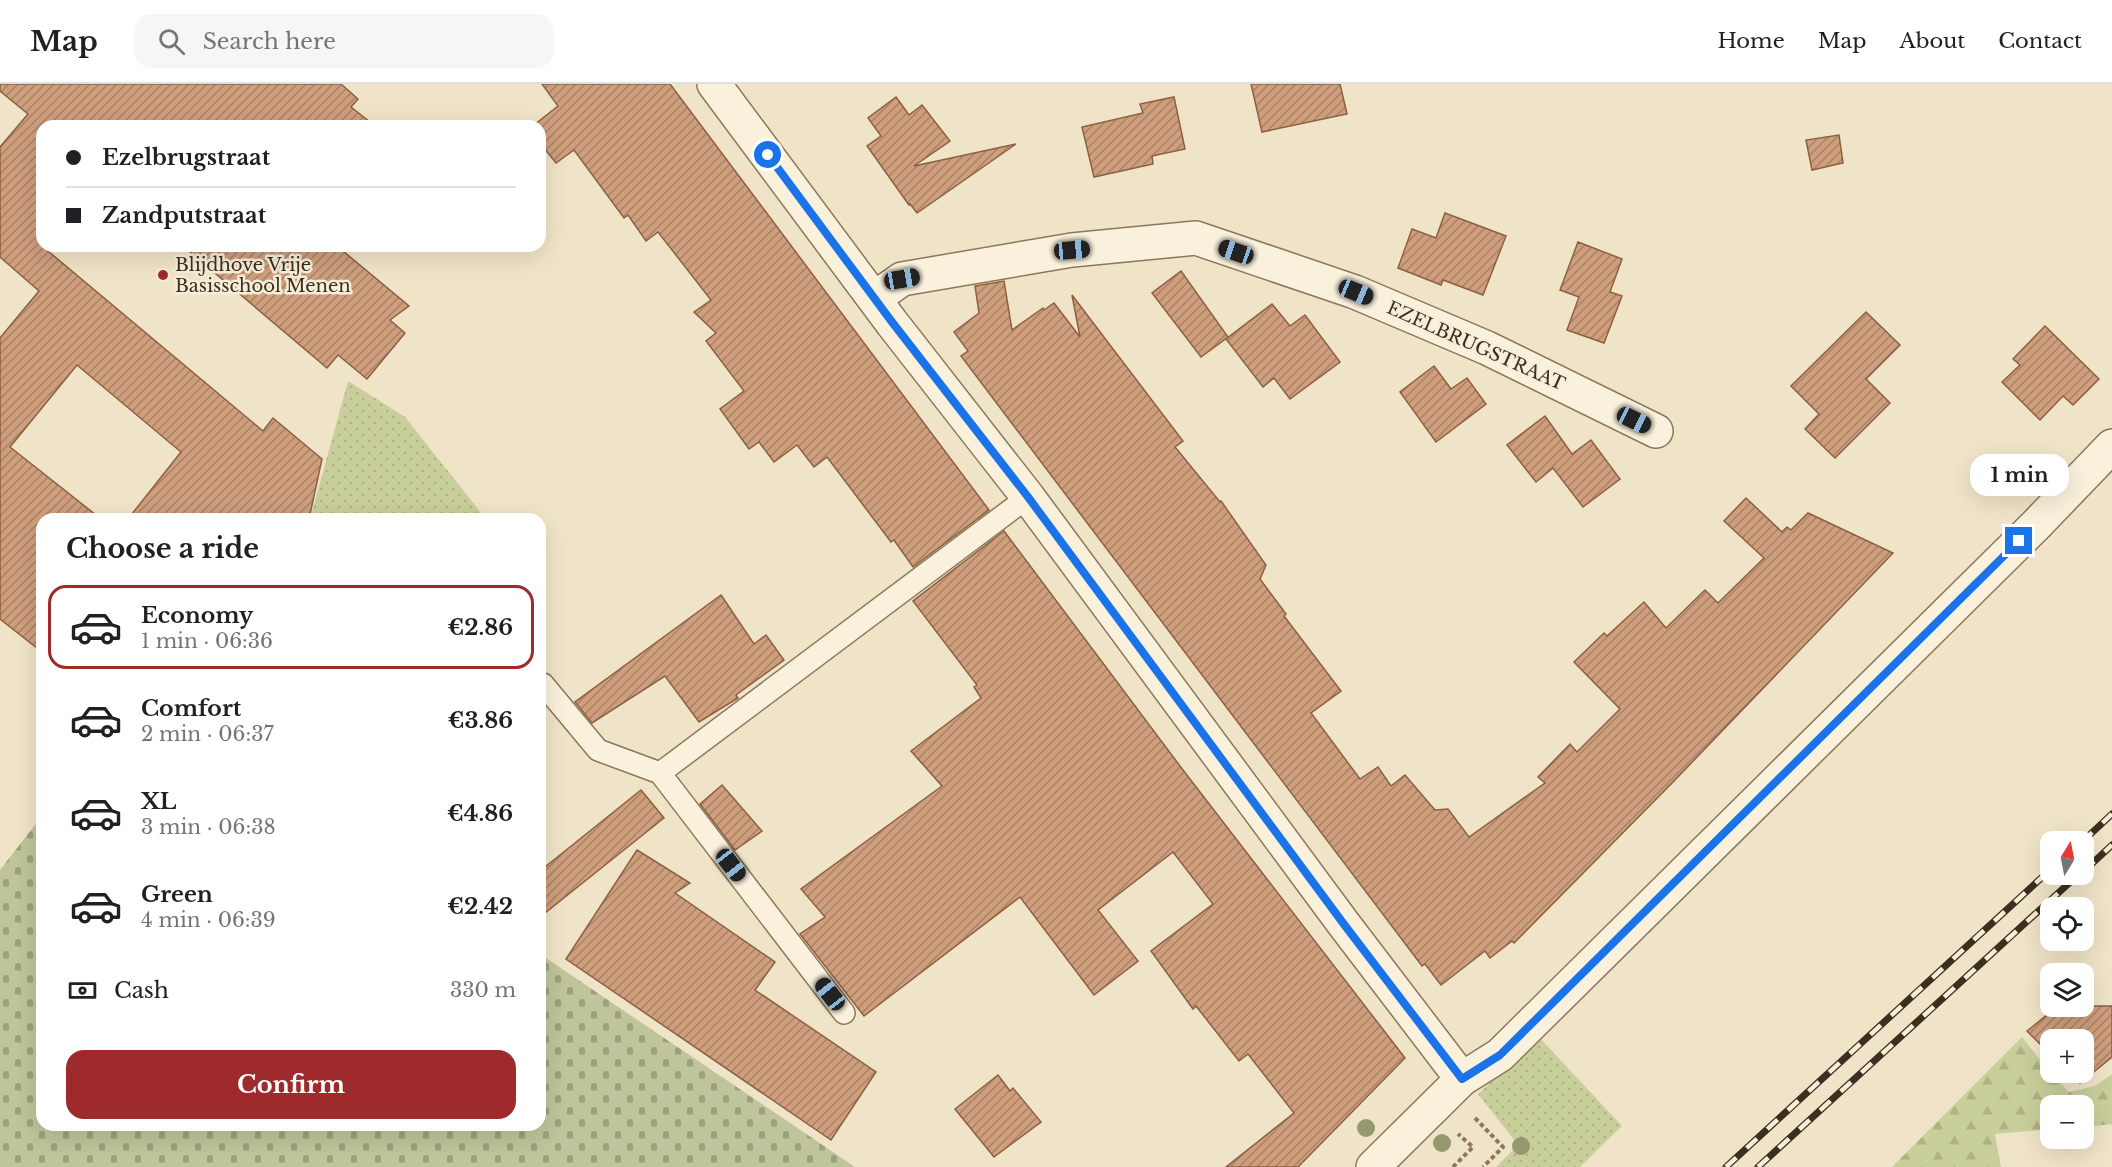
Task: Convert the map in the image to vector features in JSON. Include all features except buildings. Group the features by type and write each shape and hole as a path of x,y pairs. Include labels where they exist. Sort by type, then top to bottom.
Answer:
{"street":[{"path":"714,84 1028,497 1462,1079"},
{"name":"EZELBRUGSTRAAT","path":"875,298 902,279 1072,250 1196,238 1356,292 1486,348 1656,431"},
{"path":"1373,1167 1462,1079 1500,1055 2036,525 2112,446"}],"lane":[{"path":"660,773 1028,497"},
{"path":"546,688 598,750 660,773 844,1013"}],"path":[{"path":"1484,1167 1503,1147"}],"green space":[{"path":"348,381 405,417 481,513 312,513"},
{"path":"36,824 36,1131 546,1131 546,958 855,1167 0,1167 0,870"},
{"path":"1539,1037 1622,1126 1580,1167 1496,1167 1518,1145 1478,1094"},
{"path":"2022,1037 2040,1060 2040,1083 2060,1083 2069,1092 2095,1086 2112,1074 2112,1124 2094,1126 2094,1095 2040,1095 2040,1130 1995,1134 2001,1167 1892,1167"}],"railway":[{"path":"2094,831 2112,814"},
{"path":"2094,862 2112,845"},
{"path":"1726,1167 2040,879"},
{"path":"1758,1167 2067,885"}],"place":[{"name":"Blijdhove Vrije Basisschool Menen","path":"163,275"}],"route":[{"path":"768,155 892,322 1028,497 1343,923 1462,1079 1500,1055 2019,541"}]}
